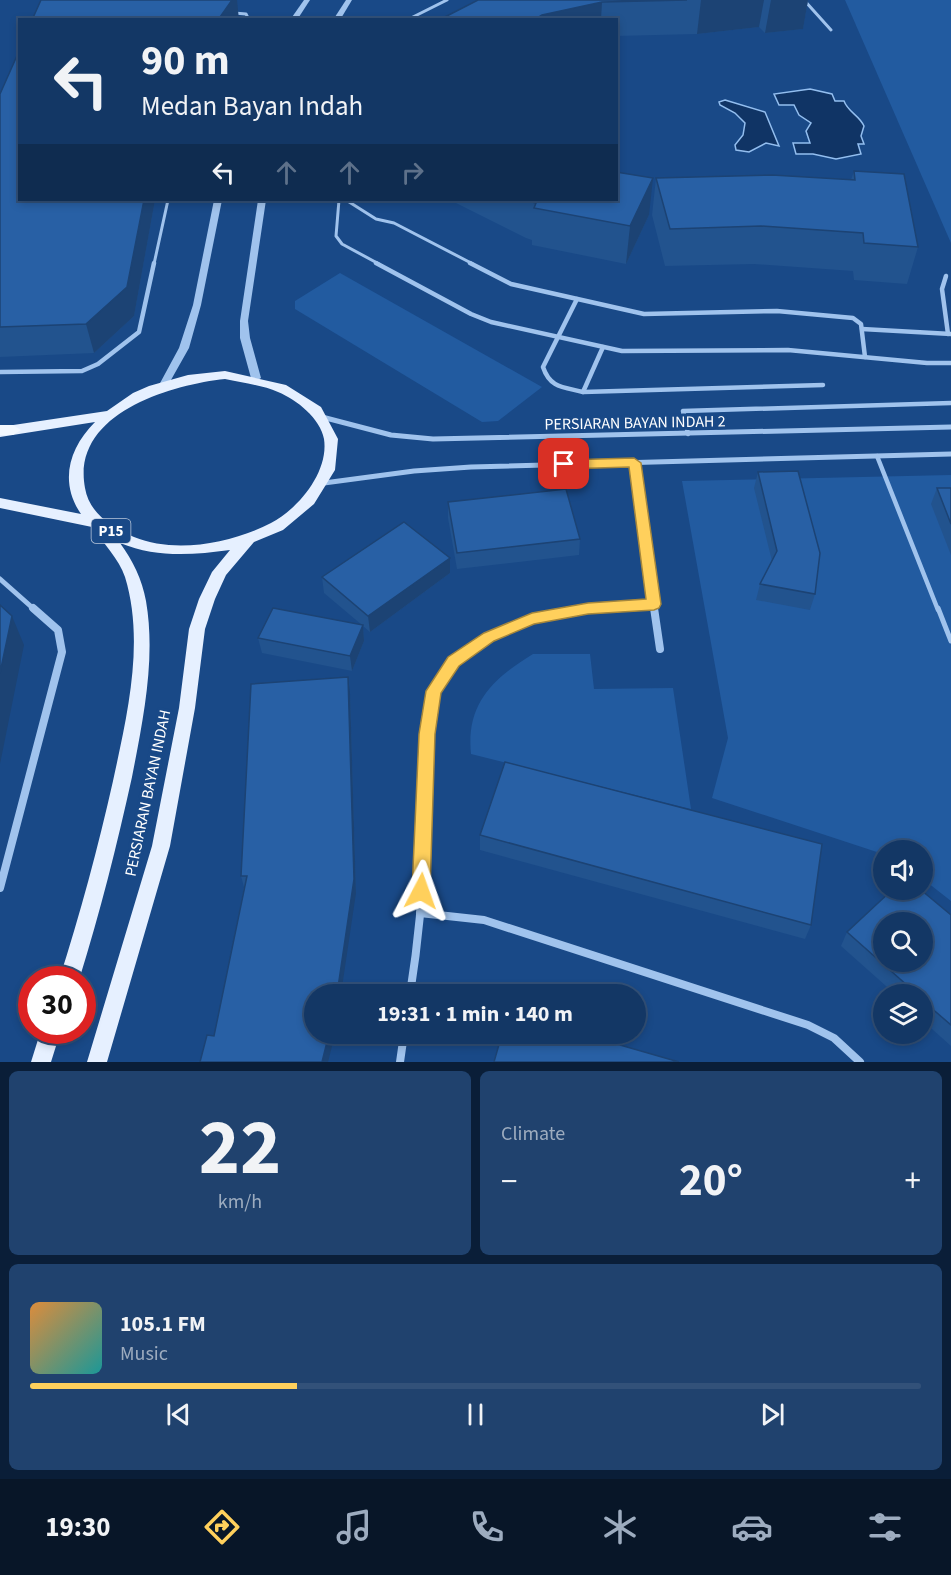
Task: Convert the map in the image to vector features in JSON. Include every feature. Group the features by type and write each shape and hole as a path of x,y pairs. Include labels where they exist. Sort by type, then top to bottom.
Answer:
{"main road":[{"name":"P15","path":"0,503 97,523 126,540 163,550 205,550 247,541 279,526 306,506 324,483 332,460 331,438 322,417 305,400 283,387 255,378 225,375 164,385 133,398 108,415 86,440 75,469 79,498 97,523"},
{"name":"P15","path":"4,430 108,415"},
{"name":"PERSIARAN BAYAN INDAH","path":"74,966 87,927 109,840 138,705 140,637 138,604 132,575 97,523"},
{"name":"PERSIARAN BAYAN INDAH","path":"97,1062 161,846 187,708 197,629 207,599 220,572 247,541"},
{"path":"41,1062 47,1044"}],"street":[{"path":"294,18 307,0"},
{"path":"337,18 349,0"},
{"path":"164,385 184,348 197,305 218,201"},
{"path":"255,378 245,338 244,321 261,201"},
{"name":"PERSIARAN BAYAN INDAH 2","path":"322,417 392,435 433,439 951,427"},
{"path":"324,483 414,471 471,467 951,454"},
{"path":"634,463 660,650"},
{"path":"0,579 58,630 62,652 0,888"},
{"path":"411,984 420,913 427,734 434,691 454,662 489,637 532,618 588,608 654,604"},
{"path":"420,913 484,920 808,1025 834,1038 860,1062"},
{"path":"400,1062 403,1044"}],"lane":[{"path":"411,18 447,0"},
{"path":"804,0 831,30"},
{"path":"226,12 246,14 248,18"},
{"path":"0,372 82,371 98,364 139,332 168,201"},
{"path":"339,201 336,236 342,244 471,315 491,322 603,347 643,353 788,350 951,363"},
{"path":"347,201 376,219 394,223 504,282 578,299 653,315 777,311 848,316 858,321 862,328 866,357"},
{"path":"862,328 949,334 942,289 946,276"},
{"path":"578,299 543,367 553,384 583,392 823,385"},
{"path":"583,392 603,347"},
{"path":"688,434 683,411 951,403"},
{"path":"877,456 951,641"}],"shaded area":[{"path":"845,0 951,0 951,243"},
{"path":"810,89 832,94 835,101 844,101 862,122 864,126 861,136 864,144 858,144 861,154 836,159 813,154 796,154 793,143 810,143 806,131 811,123 799,115 794,105 779,105 774,94"},
{"path":"725,100 765,112 779,146 766,143 749,152 736,150 735,145 743,135 745,123 735,113 720,105 719,102"},
{"path":"340,273 542,387 498,421 482,422 295,309 295,301"},
{"path":"951,475 951,901 933,887 933,840 873,840 873,851 712,798 728,738 682,481"},
{"path":"533,654 590,654 594,689 673,688 691,809 471,754 473,721 485,695 505,673"}],"building":[{"path":"41,0 232,0 219,18 33,18"},
{"path":"478,0 687,0 602,2 537,18 443,18"},
{"path":"18,54 18,201 144,201 127,287 86,324 0,327 0,94"},
{"path":"854,171 904,174 918,247 864,243 863,233 761,226 670,229 656,178 772,175 855,180"},
{"path":"618,172 653,178 630,226 534,208 536,203 528,201 618,201"},
{"path":"798,471 820,553 815,594 760,584 777,551 758,472"},
{"path":"937,488 951,488 951,524"},
{"path":"566,489 580,539 457,553 448,502"},
{"path":"404,522 450,558 368,616 322,577"},
{"path":"0,605 12,616 0,673"},
{"path":"273,608 363,625 350,656 258,638"},
{"path":"348,677 354,879 338,984 304,984 304,1044 326,1044 322,1062 200,1062 207,1035 214,1036 247,876 241,876 251,684"},
{"path":"505,762 822,844 811,925 480,835"},
{"path":"881,900 933,900 951,915 951,1025 933,1009 933,984 906,984 892,972 933,972 933,912 873,912 873,955 847,932"},
{"path":"499,1044 616,1044 679,1062 494,1062"}],"route":[{"path":"421,891 427,734 434,691 454,662 489,637 532,618 588,608 654,604 638,478 634,463 564,464"}]}
